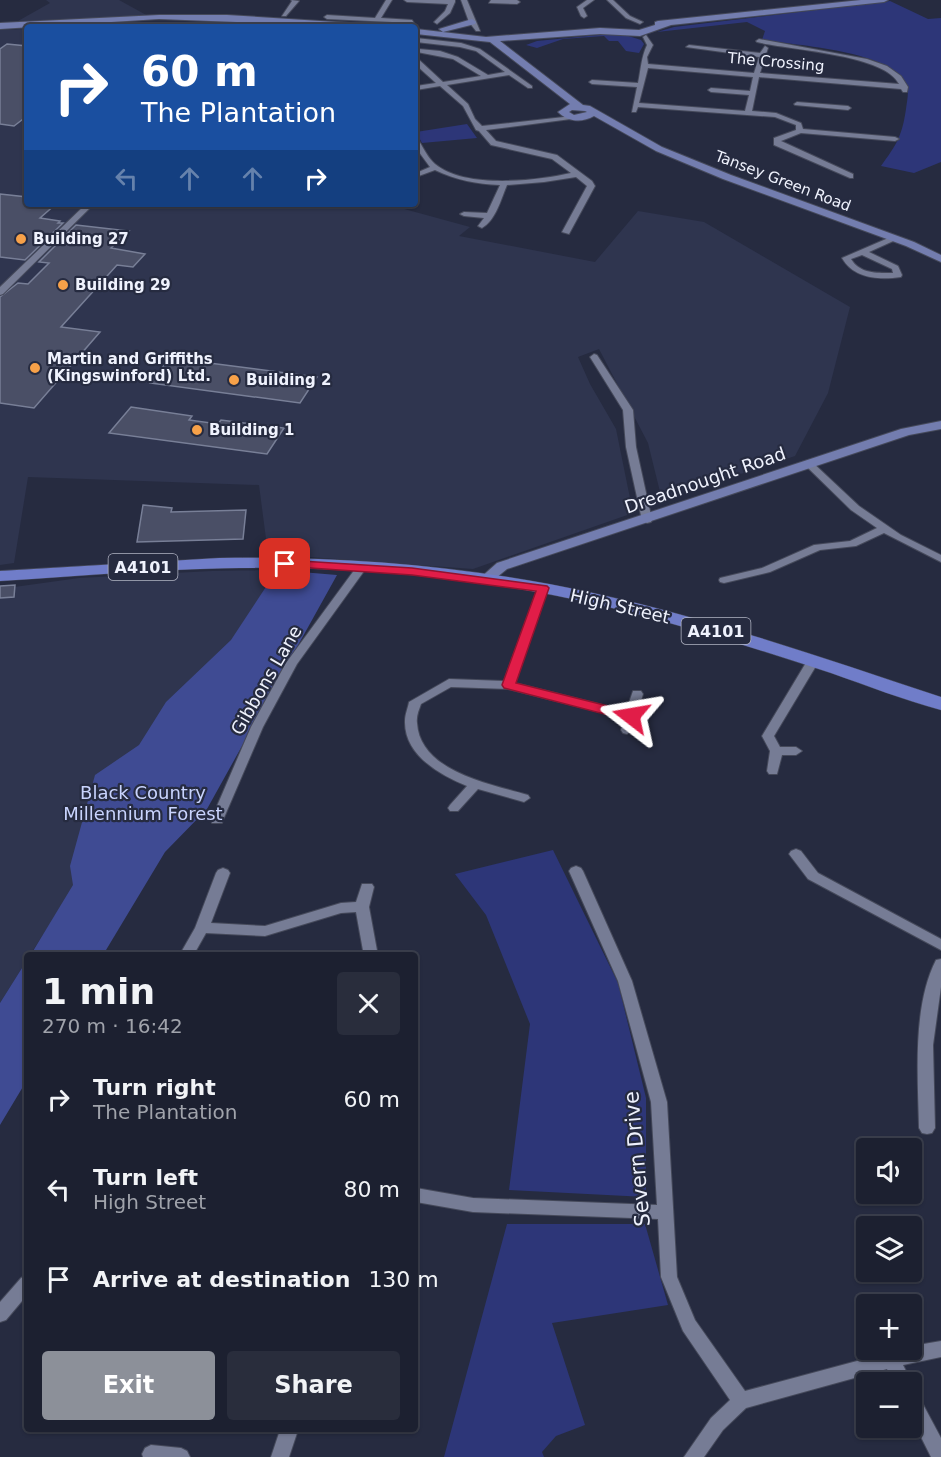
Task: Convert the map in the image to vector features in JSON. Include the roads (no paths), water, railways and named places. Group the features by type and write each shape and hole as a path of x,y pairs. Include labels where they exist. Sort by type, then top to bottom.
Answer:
{"main road":[{"path":"418,28 435,26 474,30 495,37 544,35 600,31 642,23 668,24 884,0"},
{"path":"79,24 216,18 315,24"},
{"path":"642,23 652,26 650,32"},
{"path":"628,26 650,32 668,24"},
{"path":"0,26 24,25"},
{"path":"418,28 474,30"},
{"path":"506,50 506,46 511,43 544,35"},
{"path":"495,37 567,109"},
{"name":"Tansey Green Road","path":"567,109 580,107 659,149 727,177 896,238 941,259"},
{"name":"Tansey Green Road","path":"567,109 583,118 617,126"},
{"path":"583,118 592,112"},
{"name":"Dreadnought Road","path":"486,579 502,566 647,520 808,463 906,432 941,425"},
{"name":"High Street","path":"0,576 250,563 362,567 486,579 621,604 696,624 941,704"}],"street":[{"path":"284,15 295,0"},
{"path":"281,3 300,0"},
{"path":"377,20 389,0"},
{"path":"407,0 452,1 448,12 435,26"},
{"path":"464,0 474,30"},
{"path":"580,10 583,3 591,0"},
{"path":"610,0 628,26"},
{"path":"491,2 517,2"},
{"path":"568,10 580,10"},
{"path":"580,10 584,16"},
{"path":"327,17 377,20 396,24"},
{"path":"650,32 651,49 645,56 645,66 635,109 748,113 782,117 799,124 800,131"},
{"path":"418,40 461,45 478,50 530,87"},
{"path":"418,57 428,41"},
{"path":"759,41 770,45"},
{"path":"748,113 762,55 766,47 770,45"},
{"name":"The Crossing","path":"645,66 756,74 905,89 903,82 885,67 870,62 796,46 770,45"},
{"path":"689,47 705,46 762,55"},
{"path":"418,59 443,53 459,58 487,77"},
{"path":"418,60 466,105 478,129 494,143 554,157 591,186 567,232"},
{"path":"418,88 512,73"},
{"path":"592,83 640,86"},
{"path":"710,90 752,93"},
{"path":"797,104 848,108"},
{"path":"782,117 814,106"},
{"path":"478,129 544,119 567,109"},
{"path":"861,173 846,178 777,143 777,140 800,131 894,140"},
{"path":"418,146 435,168 464,178 504,183 542,181 577,174"},
{"path":"418,174 435,168"},
{"path":"482,226 490,216 504,183"},
{"path":"0,292 87,207"},
{"path":"464,213 490,216"},
{"path":"863,252 895,268 898,275 872,277 849,264 846,258 896,238"},
{"path":"594,357 628,410 631,447 647,520"},
{"path":"808,463 855,507 884,529 940,558"},
{"path":"724,580 766,570 818,547 852,544 884,529"},
{"name":"Gibbons Lane","path":"217,820 257,727 292,663 362,567"},
{"path":"745,575 756,586"},
{"path":"508,685 543,588"},
{"path":"773,771 776,752 768,736 813,661"},
{"path":"524,798 457,777 432,764 418,747 410,723 415,702 449,683 508,685 631,716"},
{"path":"627,730 637,694"},
{"path":"776,752 796,751"},
{"path":"454,808 477,783"},
{"path":"796,854 813,876 941,945"},
{"name":"Severn Drive","path":"576,871 625,981 659,1102 669,1277 689,1325 741,1401"},
{"path":"188,952 202,928 223,873"},
{"path":"367,887 362,907 370,952"},
{"path":"202,928 265,931 341,908 362,907"},
{"path":"927,1128 925,1047 935,980 941,964"},
{"path":"418,1194 473,1205 665,1212"},
{"path":"0,1314 24,1286"},
{"path":"922,1353 941,1349"},
{"path":"693,1457 717,1424 741,1401 891,1360 897,1372"},
{"path":"922,1420 941,1457"},
{"path":"280,1457 288,1432"},
{"path":"151,1454 179,1457"}],"place":[{"name":"Building 27","path":"21,239"},
{"name":"Building 29","path":"63,285"},
{"name":"Martin and Griffiths (Kingswinford) Ltd.","path":"35,368"},
{"name":"Building 2","path":"234,380"},
{"name":"Building 1","path":"197,430"}],"park label":[{"name":"Black Country Millennium Forest","path":"143,802"}]}
